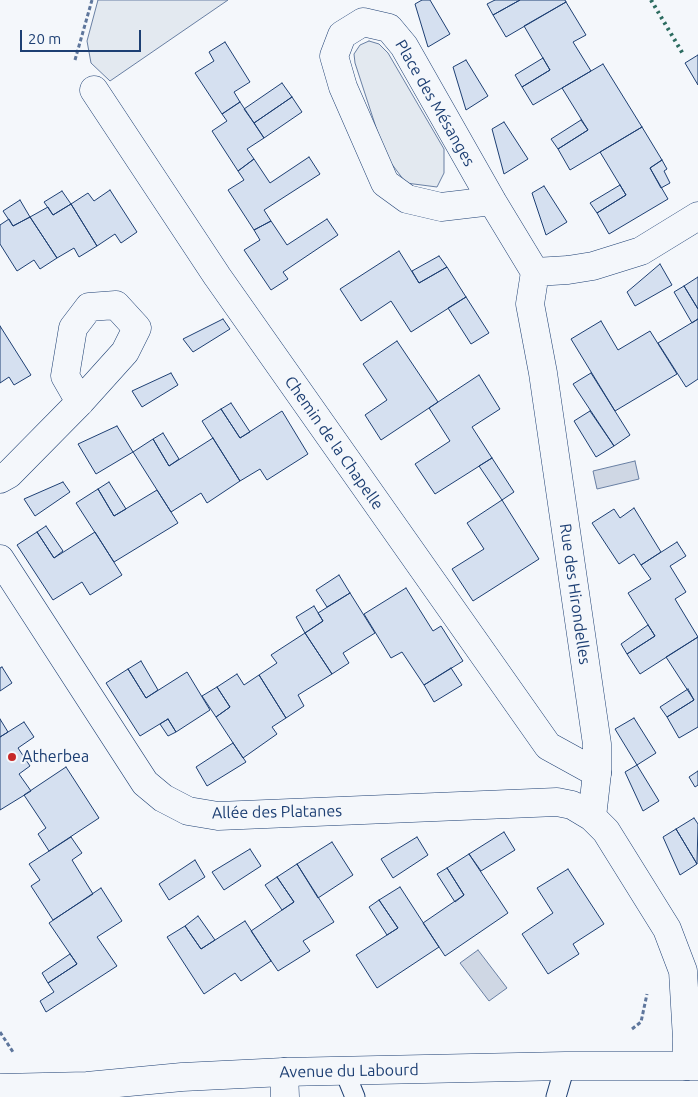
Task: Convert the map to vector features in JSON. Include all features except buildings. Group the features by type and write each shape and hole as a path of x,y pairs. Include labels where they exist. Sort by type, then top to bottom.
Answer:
{"street":[{"name":"Place des Mésanges","path":"492,201 441,207 407,199 385,183 343,87 334,56 342,35 363,22 389,28 404,46 492,201 535,272"},
{"name":"Chemin de la Chapelle","path":"94,90 217,276 548,746 597,773"},
{"path":"535,272 593,266 641,250 698,216"},
{"name":"Rue des Hirondelles","path":"535,272 530,304 543,373 595,735 597,773 592,817"},
{"path":"0,479 9,474 80,402"},
{"name":"Allée des Platanes","path":"0,559 145,783 163,798 188,811 218,816 557,802 572,805 592,817"},
{"path":"592,817 606,831 667,929 674,946 683,971 692,1066"},
{"name":"Avenue du Labourd","path":"0,1088 87,1086 182,1077 284,1085 344,1070 692,1066"}],"lane":[{"path":"556,1097 565,1066"},
{"path":"344,1070 355,1097"}],"path":[{"path":"92,0 76,60 94,90"},
{"path":"0,1032 17,1057"}],"shaded area":[{"path":"98,0 228,0 110,81 91,63 87,41"},
{"path":"369,41 379,44 388,53 444,149 444,173 437,187 406,183 385,155 355,63 354,54 360,45"},
{"path":"635,461 639,479 597,489 593,471"},
{"path":"478,950 507,988 489,1001 460,963"}],"hedge":[{"path":"651,0 683,54"}],"place":[{"name":"Atherbea","path":"12,757"}]}
